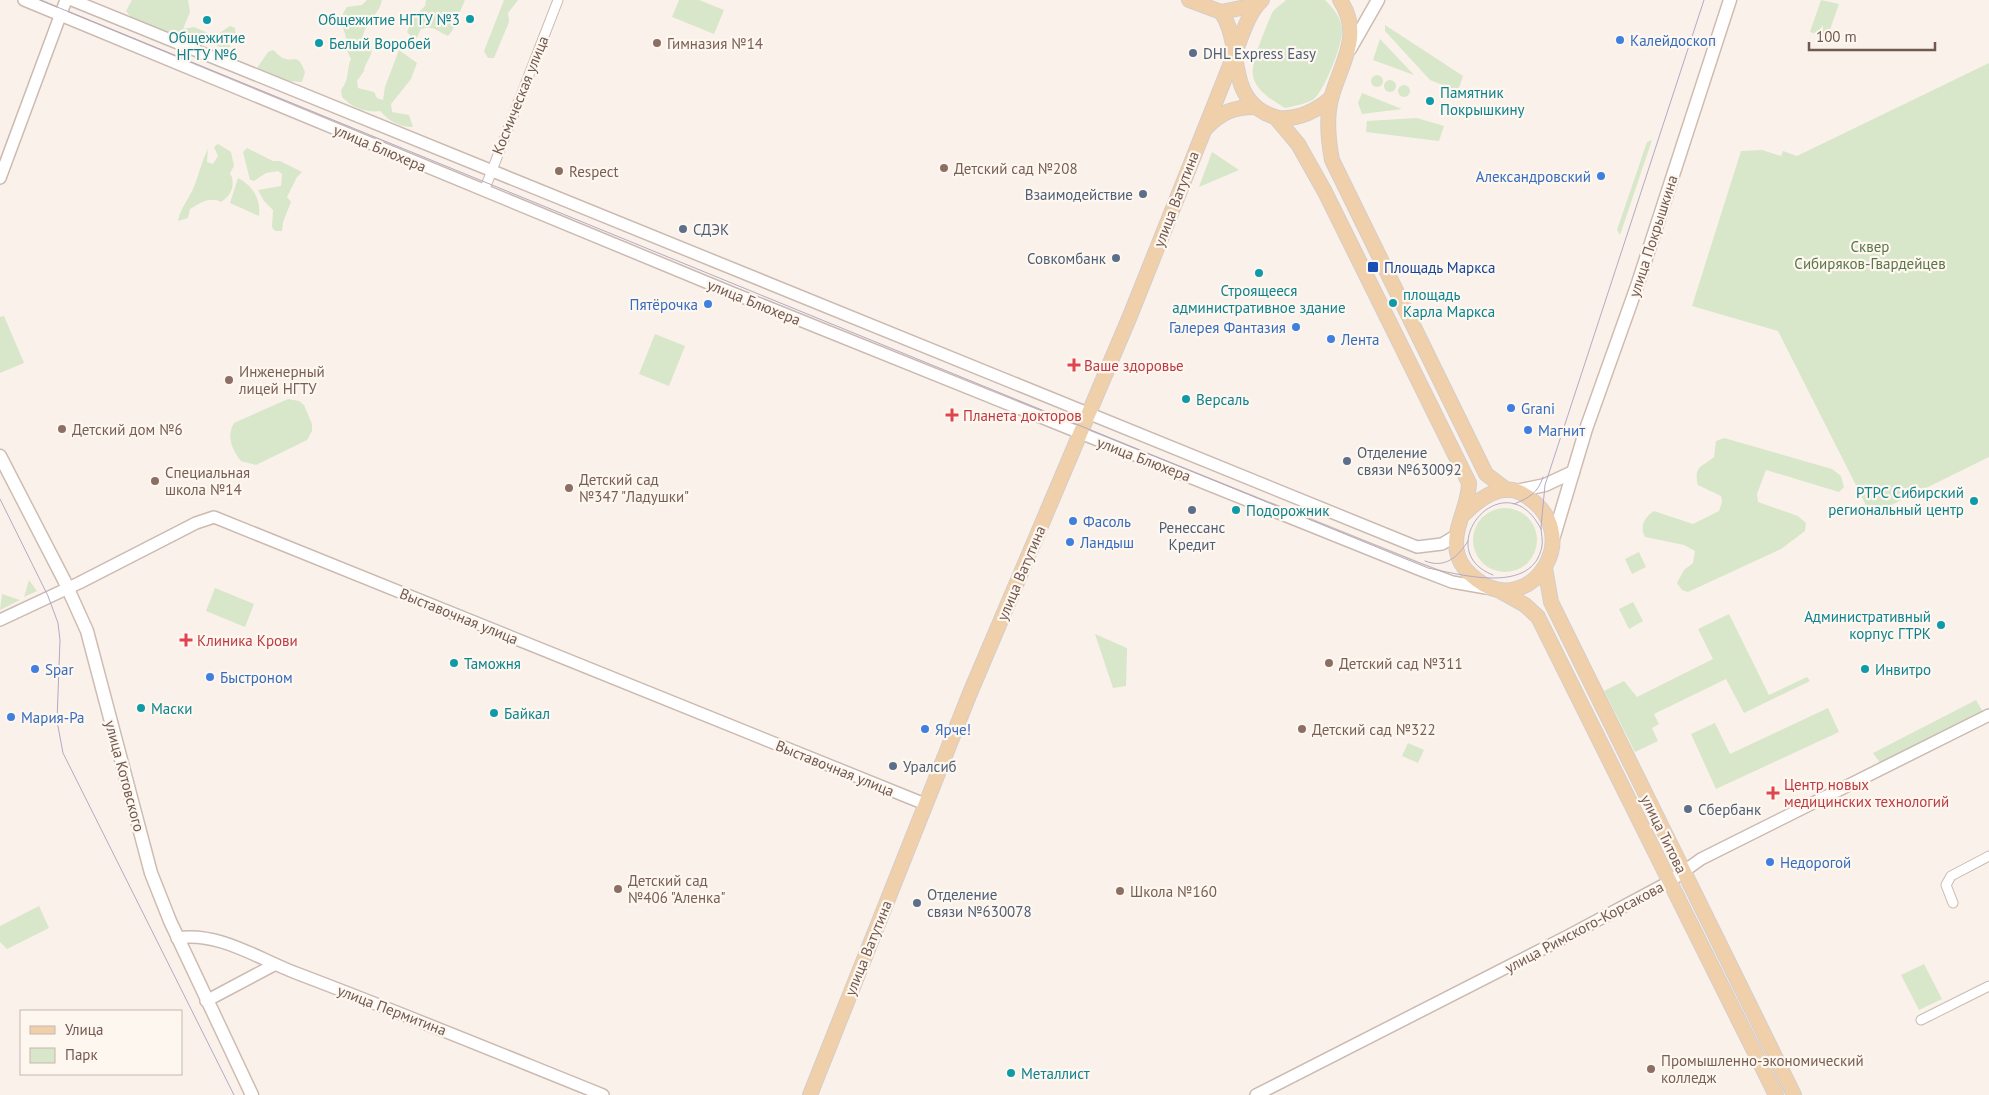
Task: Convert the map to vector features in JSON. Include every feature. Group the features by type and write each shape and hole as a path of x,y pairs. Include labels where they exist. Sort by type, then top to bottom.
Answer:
{"main road":[{"path":"1189,0 1221,12 1229,23 1240,83 1255,107 1276,118 1298,144 1325,192 1469,482 1469,497 1457,535 1458,557 1463,567 1472,576 1495,590 1517,588 1528,584 1544,568 1554,536 1542,509 1529,498 1486,474 1332,160 1328,138 1331,98 1350,49 1378,0"},
{"path":"1340,0 1351,29 1350,49"},
{"name":"улица Покрышкина","path":"1554,536 1573,472 1637,286 1730,0"},
{"path":"1221,12 1259,2"},
{"path":"1235,53 1259,2"},
{"name":"улица Ватутина","path":"810,1095 970,693 1082,434 1235,53"},
{"path":"1276,118 1287,119 1312,112 1331,98"},
{"path":"1201,134 1224,112 1255,107"},
{"name":"улица Котовского","path":"0,456 68,588 87,631 151,873 177,938 252,1095"},
{"path":"1464,514 1478,500 1512,490 1545,485 1573,472"},
{"name":"улица Титова","path":"1544,568 1551,602 1794,1095"},
{"name":"улица Титова","path":"1495,590 1525,605 1538,617 1669,882 1724,987 1776,1095"}],"street":[{"name":"улица Блюхера","path":"24,0 484,191 1418,569 1452,582 1495,590"},
{"path":"0,178 66,0"},
{"name":"улица Блюхера","path":"72,0 1417,548 1442,544 1457,535"},
{"name":"Космическая улица","path":"484,191 558,0"},
{"name":"Выставочная улица","path":"0,620 196,523 214,517 925,804"},
{"name":"улица Римского-Корсакова","path":"1256,1095 1466,989 1669,882 1701,859 1989,715"},
{"path":"1953,903 1946,885 1951,876 1989,856"},
{"name":"улица Пермитина","path":"177,938 193,935 226,944 274,965 468,1039 603,1095"},
{"path":"206,1001 274,965"},
{"path":"1921,1020 1989,986"}],"green space":[{"path":"132,0 188,0 190,12 183,29 194,27 215,36 230,26 235,28 236,39 226,50 195,35 189,40 131,17 126,11"},
{"path":"367,0 382,0 379,9 363,35 372,50 364,71 357,81 358,88 374,92 377,98 383,100 385,87 399,50 417,63 411,79 391,104 392,112 409,115 413,127 395,123 380,111 369,111 359,108 350,104 342,97 341,90 346,82 351,59 345,46 346,36 342,23 343,13 347,7 362,5"},
{"path":"426,0 465,0 448,36 435,29 425,28 421,29 415,41 407,32 413,18 425,6"},
{"path":"504,0 518,0 508,13 509,22 494,58 488,58 484,51"},
{"path":"679,0 699,0 724,10 714,34 672,17"},
{"path":"1286,0 1325,0 1338,17 1342,35 1337,55 1328,77 1318,94 1314,99 1300,105 1285,108 1261,91 1253,76 1253,70 1260,44 1272,13"},
{"path":"1821,0 1839,4 1827,38 1810,32"},
{"path":"1385,25 1463,76 1458,91 1430,80 1385,31"},
{"path":"1380,39 1414,75 1373,60"},
{"path":"273,50 283,58 296,59 300,62 305,72 302,82 286,81 257,68 268,52"},
{"name":"Сквер Сибиряков-Гвардейцев","path":"1989,63 1989,457 1871,515 1778,331 1692,306 1741,151 1762,150 1781,156 1783,151 1797,156"},
{"path":"1377,75 1383,81 1377,87 1371,81"},
{"path":"1390,80 1396,86 1390,92 1384,86"},
{"path":"1404,85 1410,91 1404,97 1398,91"},
{"path":"1362,93 1402,109 1362,114 1358,103"},
{"path":"1417,118 1444,126 1439,141 1366,132 1367,121"},
{"path":"1652,140 1620,235 1617,230 1647,142"},
{"path":"218,144 231,152 234,166 230,173 233,185 230,193 221,202 209,200 190,209 188,218 178,221 208,149 207,162 213,164 218,156 214,147"},
{"path":"247,148 273,161 280,161 302,172 297,177 287,197 291,202 283,222 282,231 275,231 272,227 273,210 264,201 258,190 281,186 282,174 278,171 266,173 254,181 250,180 243,152"},
{"path":"1212,152 1239,170 1199,187"},
{"path":"238,178 248,185 255,194 259,204 259,216 230,203"},
{"path":"4,316 24,363 0,373 0,317"},
{"path":"655,334 685,346 669,386 639,374"},
{"path":"288,399 299,401 304,405 312,424 312,431 307,440 256,465 241,461 235,452 230,438 234,423"},
{"path":"1724,438 1832,469 1841,476 1844,487 1839,492 1766,470 1757,494 1758,502 1798,516 1806,523 1805,531 1781,549 1688,592 1682,590 1677,583 1684,570 1693,563 1695,551 1684,545 1645,537 1643,526 1648,516 1654,511 1693,524 1719,511 1722,502 1721,496 1698,485 1697,474 1700,468 1714,457 1716,441"},
{"path":"1505,508 1523,514 1531,522 1537,540 1531,558 1523,566 1505,572 1487,566 1479,558 1473,540 1479,522 1487,514"},
{"path":"1639,552 1646,567 1632,574 1625,559"},
{"path":"29,580 37,591 24,597"},
{"path":"215,588 254,604 245,627 206,611"},
{"path":"2,594 20,600 0,610"},
{"path":"1633,602 1643,621 1629,629 1619,609"},
{"path":"1729,614 1769,695 1807,677 1810,681 1744,713 1726,679 1654,714 1659,724 1652,728 1658,741 1635,752 1604,691 1624,681 1637,697 1713,659 1698,629"},
{"path":"1095,634 1127,648 1126,686 1113,688"},
{"path":"1976,700 1983,712 1881,764 1873,753"},
{"path":"1828,708 1839,732 1716,789 1691,734 1715,723 1730,754"},
{"path":"1408,743 1424,750 1418,763 1402,756"},
{"path":"39,906 49,928 7,949 0,942 0,926"},
{"path":"1924,964 1942,999 1919,1010 1901,975"}],"tram line":[{"path":"40,0 1428,568 1477,577 1494,578 1511,576 1525,571 1536,561 1542,546 1541,527 1545,485 1704,0"},
{"path":"1514,504 1532,494 1543,477"},
{"path":"0,499 48,596 58,623 60,640 57,721 63,753 234,1095"},
{"path":"1493,575 1475,563 1468,547 1470,531 1479,516 1493,506 1509,503 1526,510 1541,529"},
{"path":"1425,561 1439,564 1450,560 1460,552 1468,541"}],"place":[{"name":"Общежитие НГТУ №3","path":"470,19"},
{"name":"Общежитие НГТУ №6","path":"207,20"},
{"name":"Калейдоскоп","path":"1620,40"},
{"name":"Белый Воробей","path":"319,43"},
{"name":"Гимназия №14","path":"657,43"},
{"name":"DHL Express Easy","path":"1193,53"},
{"name":"Памятник Покрышкину","path":"1430,101"},
{"name":"Детский сад №208","path":"944,168"},
{"name":"Respect","path":"559,171"},
{"name":"Александровский","path":"1601,176"},
{"name":"Взаимодействие","path":"1143,194"},
{"name":"СДЭК","path":"683,229"},
{"name":"Совкомбанк","path":"1116,258"},
{"name":"Площадь Маркса","path":"1373,267"},
{"name":"Строящееся административное здание","path":"1259,273"},
{"name":"площадь Карла Маркса","path":"1393,303"},
{"name":"Пятёрочка","path":"708,304"},
{"name":"Галерея Фантазия","path":"1296,327"},
{"name":"Лента","path":"1331,339"},
{"name":"Ваше здоровье","path":"1074,365"},
{"name":"Инженерный лицей НГТУ","path":"229,380"},
{"name":"Версаль","path":"1186,399"},
{"name":"Grani","path":"1511,408"},
{"name":"Планета докторов","path":"952,415"},
{"name":"Детский дом №6","path":"62,429"},
{"name":"Магнит","path":"1528,430"},
{"name":"Отделение связи №630092","path":"1347,461"},
{"name":"Специальная школа №14","path":"155,481"},
{"name":"Детский сад №347 \"Ладушки\"","path":"569,488"},
{"name":"РТРС Сибирский региональный центр","path":"1974,501"},
{"name":"Ренессанс Кредит","path":"1192,510"},
{"name":"Подорожник","path":"1236,510"},
{"name":"Фасоль","path":"1073,521"},
{"name":"Ландыш","path":"1070,542"},
{"name":"Административный корпус ГТРК","path":"1941,625"},
{"name":"Клиника Крови","path":"186,640"},
{"name":"Таможня","path":"454,663"},
{"name":"Детский сад №311","path":"1329,663"},
{"name":"Spar","path":"35,669"},
{"name":"Инвитро","path":"1865,669"},
{"name":"Быстроном","path":"210,677"},
{"name":"Маски","path":"141,708"},
{"name":"Байкал","path":"494,713"},
{"name":"Мария-Ра","path":"11,717"},
{"name":"Ярче!","path":"925,729"},
{"name":"Детский сад №322","path":"1302,729"},
{"name":"Уралсиб","path":"893,766"},
{"name":"Центр новых медицинских технологий","path":"1773,793"},
{"name":"Сбербанк","path":"1688,809"},
{"name":"Недорогой","path":"1770,862"},
{"name":"Детский сад №406 \"Аленка\"","path":"618,889"},
{"name":"Школа №160","path":"1120,891"},
{"name":"Отделение связи №630078","path":"917,903"},
{"name":"Промышленно-экономический колледж","path":"1651,1069"},
{"name":"Металлист","path":"1011,1073"}]}
